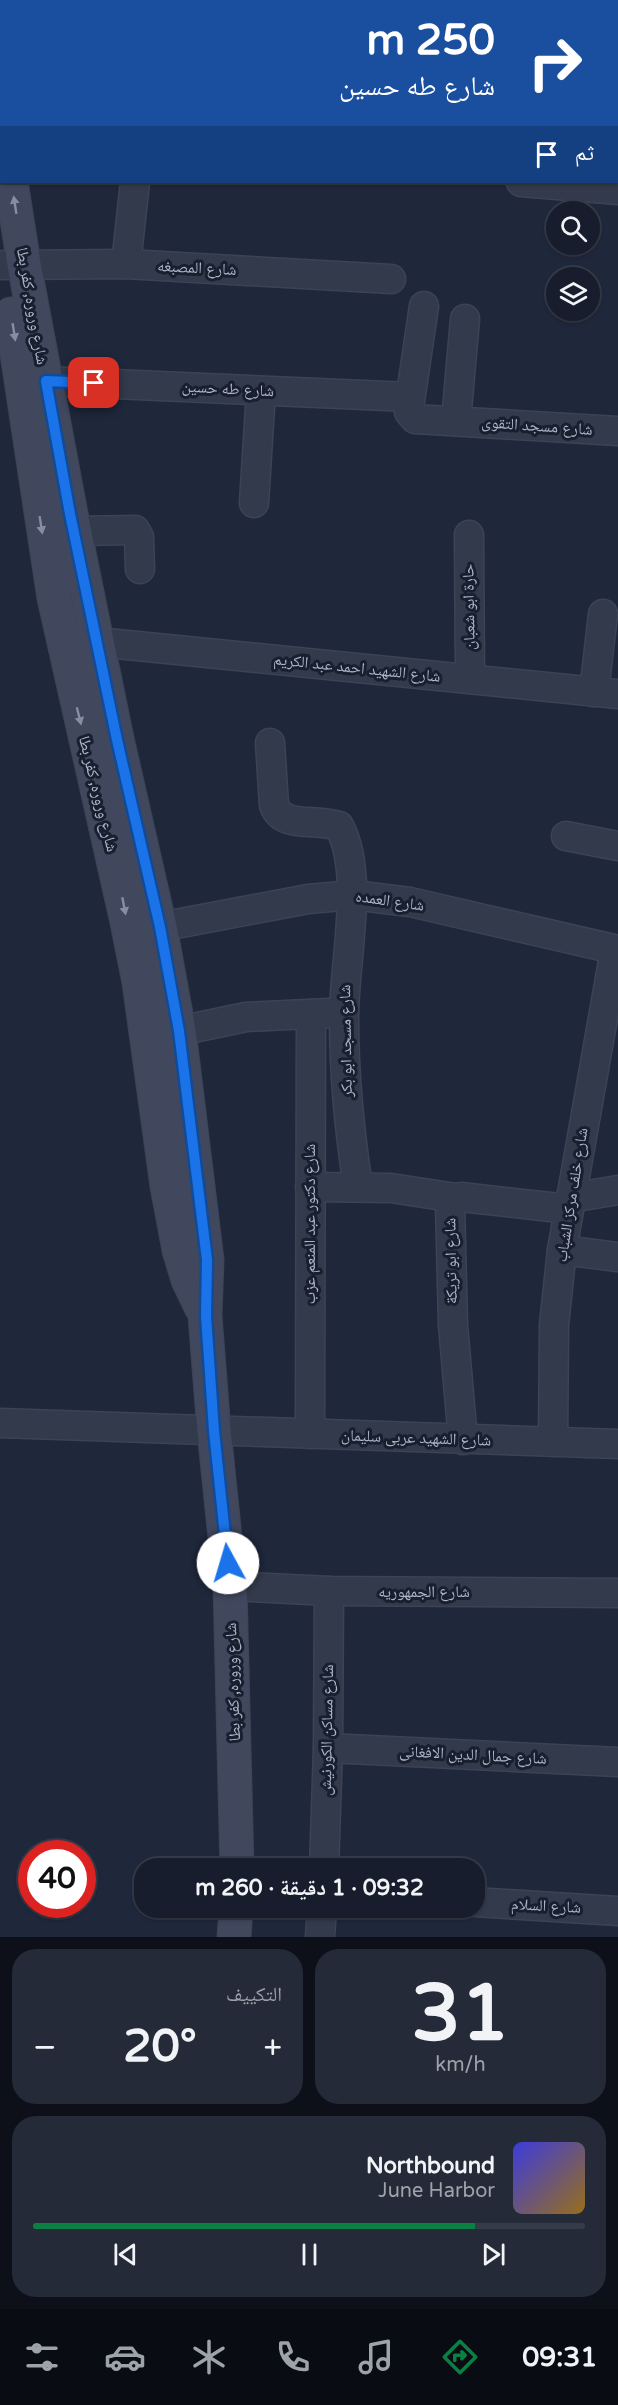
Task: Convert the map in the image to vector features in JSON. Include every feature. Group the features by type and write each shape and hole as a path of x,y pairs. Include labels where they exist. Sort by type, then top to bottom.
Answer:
{"street":[{"name":"شارع وروره, كفر بطا","path":"11,183 14,264 54,598 129,932 177,1239 188,1280 206,1316"},
{"path":"126,264 135,183"},
{"path":"533,183 618,190"},
{"name":"شارع وروره, كفر بطا","path":"0,232 14,264 46,381 74,531 160,927 179,1031 207,1260 206,1316 214,1431 230,1586 237,1858"},
{"name":"شارع المصبغه","path":"14,264 126,264 391,279"},
{"path":"410,398 424,306"},
{"path":"456,421 465,319"},
{"name":"شارع طه حسين","path":"46,381 410,398"},
{"path":"254,503 261,391"},
{"name":"شارع مسجد التقوى","path":"410,398 408,412 415,419 618,431"},
{"path":"74,531 135,530 139,537 140,569"},
{"name":"حارة ابو شعبان","path":"469,535 470,679"},
{"path":"603,614 606,693"},
{"name":"شارع الشهيد احمد عبد الكريم","path":"97,642 606,693"},
{"name":"شارع مسجد ابو بكر","path":"270,743 274,805 277,813 284,819 330,823 339,826 346,845 353,895 344,1013 347,1100 358,1186"},
{"path":"566,836 618,846"},
{"name":"شارع العمده","path":"160,927 308,899 353,895 410,902 616,950"},
{"name":"شارع خلف مركز الشباب","path":"553,1442 554,1325 562,1250 616,950"},
{"path":"179,1031 246,1017 344,1013"},
{"name":"شارع دكتور عبد المنعم عزب","path":"310,1434 311,1014"},
{"path":"310,1187 358,1186 424,1191 456,1198"},
{"name":"شارع ابو تريكة","path":"463,1440 455,1359 450,1267 450,1204 456,1198 461,1197 569,1203 618,1190"},
{"path":"562,1250 618,1257"},
{"name":"شارع الشهيد عربى سليمان","path":"0,1423 618,1444"},
{"name":"شارع الجمهوريه","path":"230,1586 329,1591 618,1593"},
{"name":"شارع مساكن الكورنيش","path":"324,1858 329,1591"},
{"name":"شارع جمال الدين الافغانى","path":"328,1748 618,1762"},
{"name":"شارع السلام","path":"485,1903 618,1911"},
{"path":"234,1937 235,1918"},
{"path":"320,1937 321,1918"}],"route":[{"path":"94,383 46,381 70,514 117,740 160,927 179,1031 207,1260 206,1316 214,1431 228,1563"}]}
